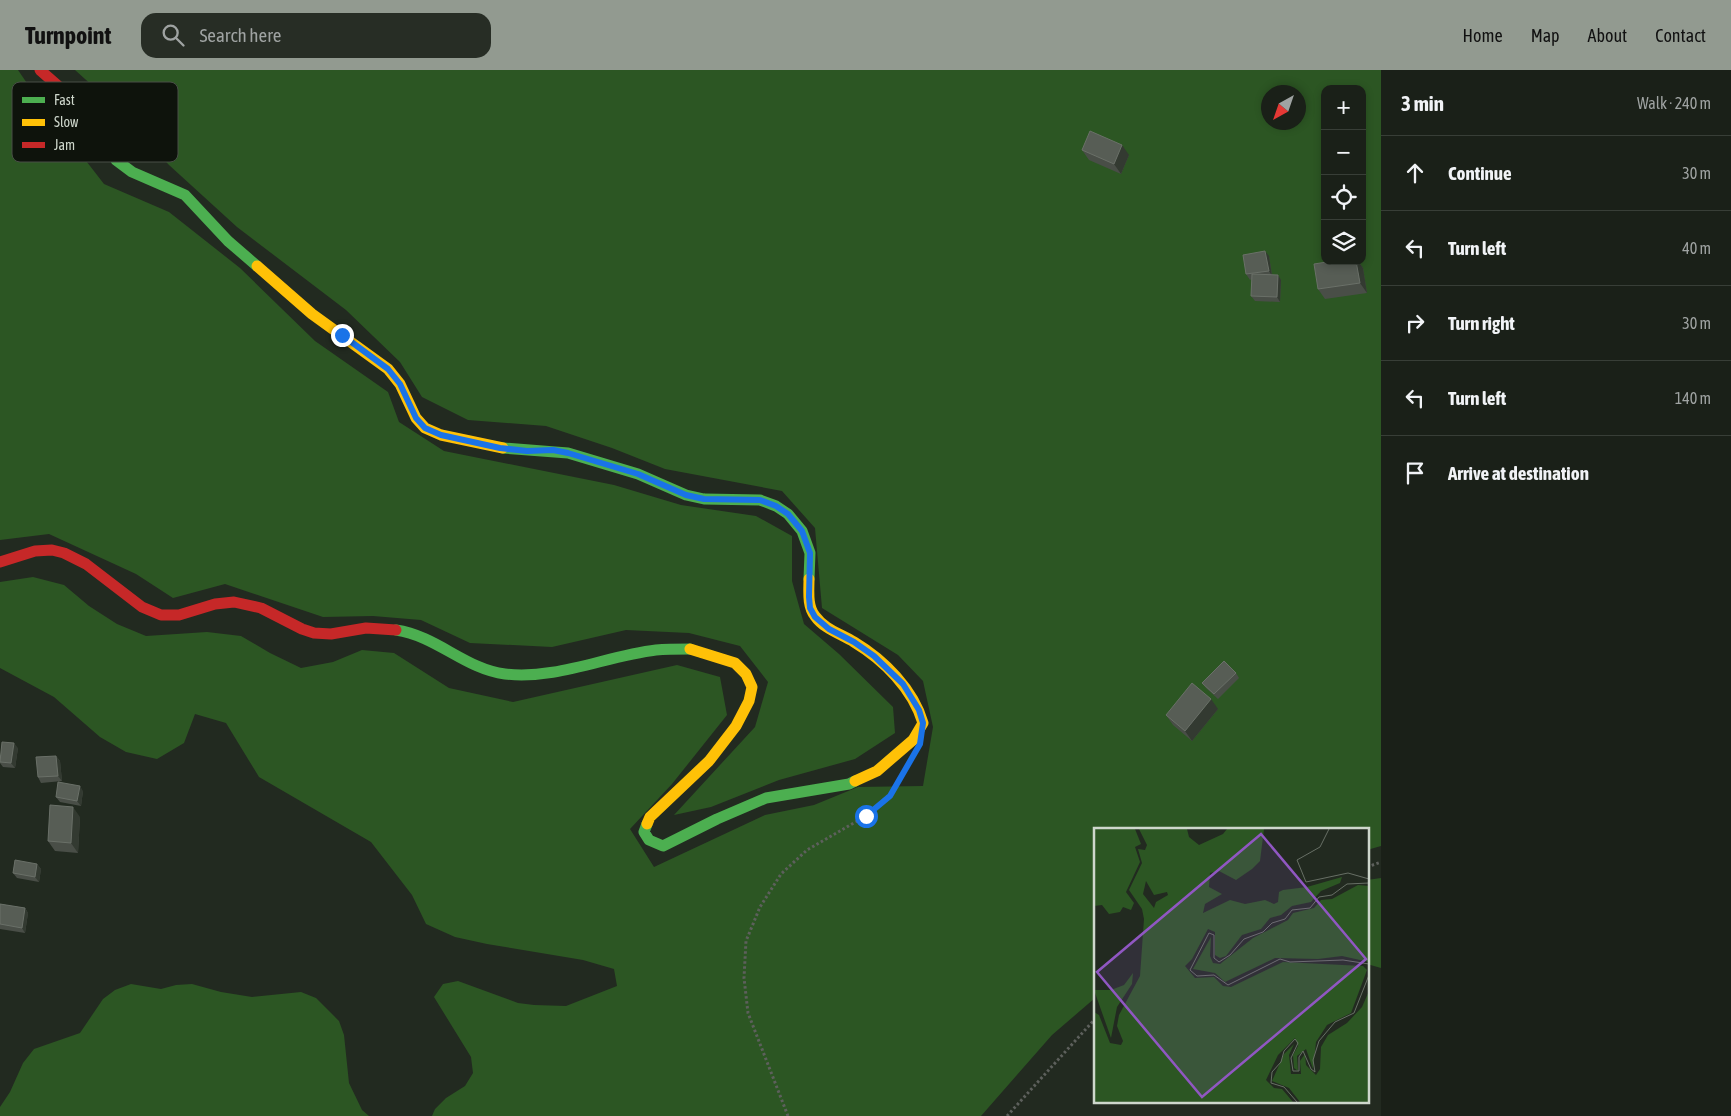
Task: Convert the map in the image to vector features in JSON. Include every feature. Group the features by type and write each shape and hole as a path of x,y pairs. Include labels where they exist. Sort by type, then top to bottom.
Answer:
{"street":[{"path":"40,70 54,82"},
{"path":"0,562 40,550 60,552 75,558 135,602 161,615 182,614 217,602 235,602 270,611 302,630 316,633 330,634 360,629 396,629 436,642 480,668 499,673 534,675 656,650 690,649 735,663 746,674 752,687 749,701 736,726 709,760 650,817 644,832 649,840 664,846 766,798 849,784 877,771 913,740 923,723 919,710 903,684 874,656 854,642 829,629 815,617 810,608 809,597 810,553 802,531 788,514 776,506 760,500 704,499 686,495 638,474 568,453 553,450 527,451 500,448 441,435 425,428 416,418 400,384 388,369 312,314 228,241 184,195 132,172 119,162"}],"path":[{"path":"788,1116 748,1013 744,978 746,941 760,907 781,874 807,850 866,816 890,796 894,789"},
{"path":"1368,867 1381,862"},
{"path":"1007,1116 1094,1020"}],"green space":[{"path":"0,70 18,70 26,82 12,82 12,162 87,162 104,184 169,212 240,268 315,341 388,392 399,422 444,451 614,485 681,505 756,516 792,536 792,581 804,624 839,654 893,707 895,733 855,759 779,780 711,807 674,815 755,727 768,682 740,646 689,633 626,630 552,647 470,643 421,620 373,616 323,617 225,584 173,598 136,574 49,534 0,540"},
{"path":"75,70 1381,70 1381,846 1368,850 1368,828 1094,828 1094,999 1052,1035 981,1116 432,1116 435,1109 446,1098 465,1086 473,1073 471,1057 434,997 443,984 458,981 518,1003 566,1006 617,986 614,969 583,960 455,937 426,924 412,895 371,842 259,777 226,723 195,714 184,743 157,759 126,752 100,737 54,697 0,668 0,582 33,577 64,585 89,606 117,624 146,636 207,632 241,636 301,668 333,662 362,650 394,653 449,688 513,702 677,665 720,677 727,715 672,784 630,829 654,867 765,815 814,805 858,787 923,786 933,727 923,681 898,655 822,608 815,528 782,491 665,469 612,448 546,426 468,420 422,397 400,362 346,310 237,227 166,162 178,162 178,82 88,82"},
{"path":"1381,878 1381,968 1368,964 1368,880"},
{"path":"131,984 161,989 176,985 192,984 221,992 252,997 301,992 316,998 339,1021 344,1035 349,1083 362,1110 369,1116 0,1116 0,1107 10,1092 23,1063 34,1049 80,1033 103,999 115,990"}],"building":[{"path":"1090,131 1122,145 1114,164 1082,150"},
{"path":"1265,251 1269,271 1246,274 1243,255"},
{"path":"1314,264 1357,265 1360,283 1318,289"},
{"path":"1252,274 1278,275 1277,297 1251,296"},
{"path":"1224,661 1236,673 1214,694 1202,683"},
{"path":"1192,683 1211,699 1185,731 1166,715"},
{"path":"2,742 14,743 11,763 0,762"},
{"path":"56,756 58,776 38,777 36,757"},
{"path":"58,782 80,786 77,801 56,797"},
{"path":"50,805 73,807 71,843 48,841"},
{"path":"15,860 37,864 35,877 13,873"},
{"path":"0,904 25,908 22,928 0,924"}],"traffic: fast":[{"path":"119,162 132,172 185,195 228,241 257,266"},
{"path":"503,448 568,453 638,474 686,495 704,499 760,500 776,506 788,514 802,531 810,553 809,579"},
{"path":"396,630 411,633 425,639 477,666 505,674 543,674 637,653 690,649"},
{"path":"647,824 644,832 649,840 663,846 717,819 766,798 849,784 855,781"}],"traffic: slow":[{"path":"257,266 312,314 388,369 400,384 416,418 425,428 441,435 503,448"},
{"path":"809,579 810,603 815,616 828,628 876,657 896,676 912,699 923,723 913,740 877,771 855,781"},
{"path":"647,824 650,817 709,761 736,726 749,701 752,687 746,674 735,663 690,649"}],"traffic: jam":[{"path":"40,70 54,82"},
{"path":"0,562 35,551 52,550 64,553 86,564 142,607 161,615 179,615 215,604 234,602 261,608 302,629 314,633 331,634 366,628 396,630"}],"route":[{"path":"342,335 388,369 400,384 416,418 425,428 441,435 500,448 527,451 553,450 568,453 638,474 686,495 704,499 760,500 776,506 788,514 802,531 810,553 809,597 810,608 815,617 829,629 854,642 874,656 903,684 919,710 923,723 920,744 890,796 866,816"}]}
